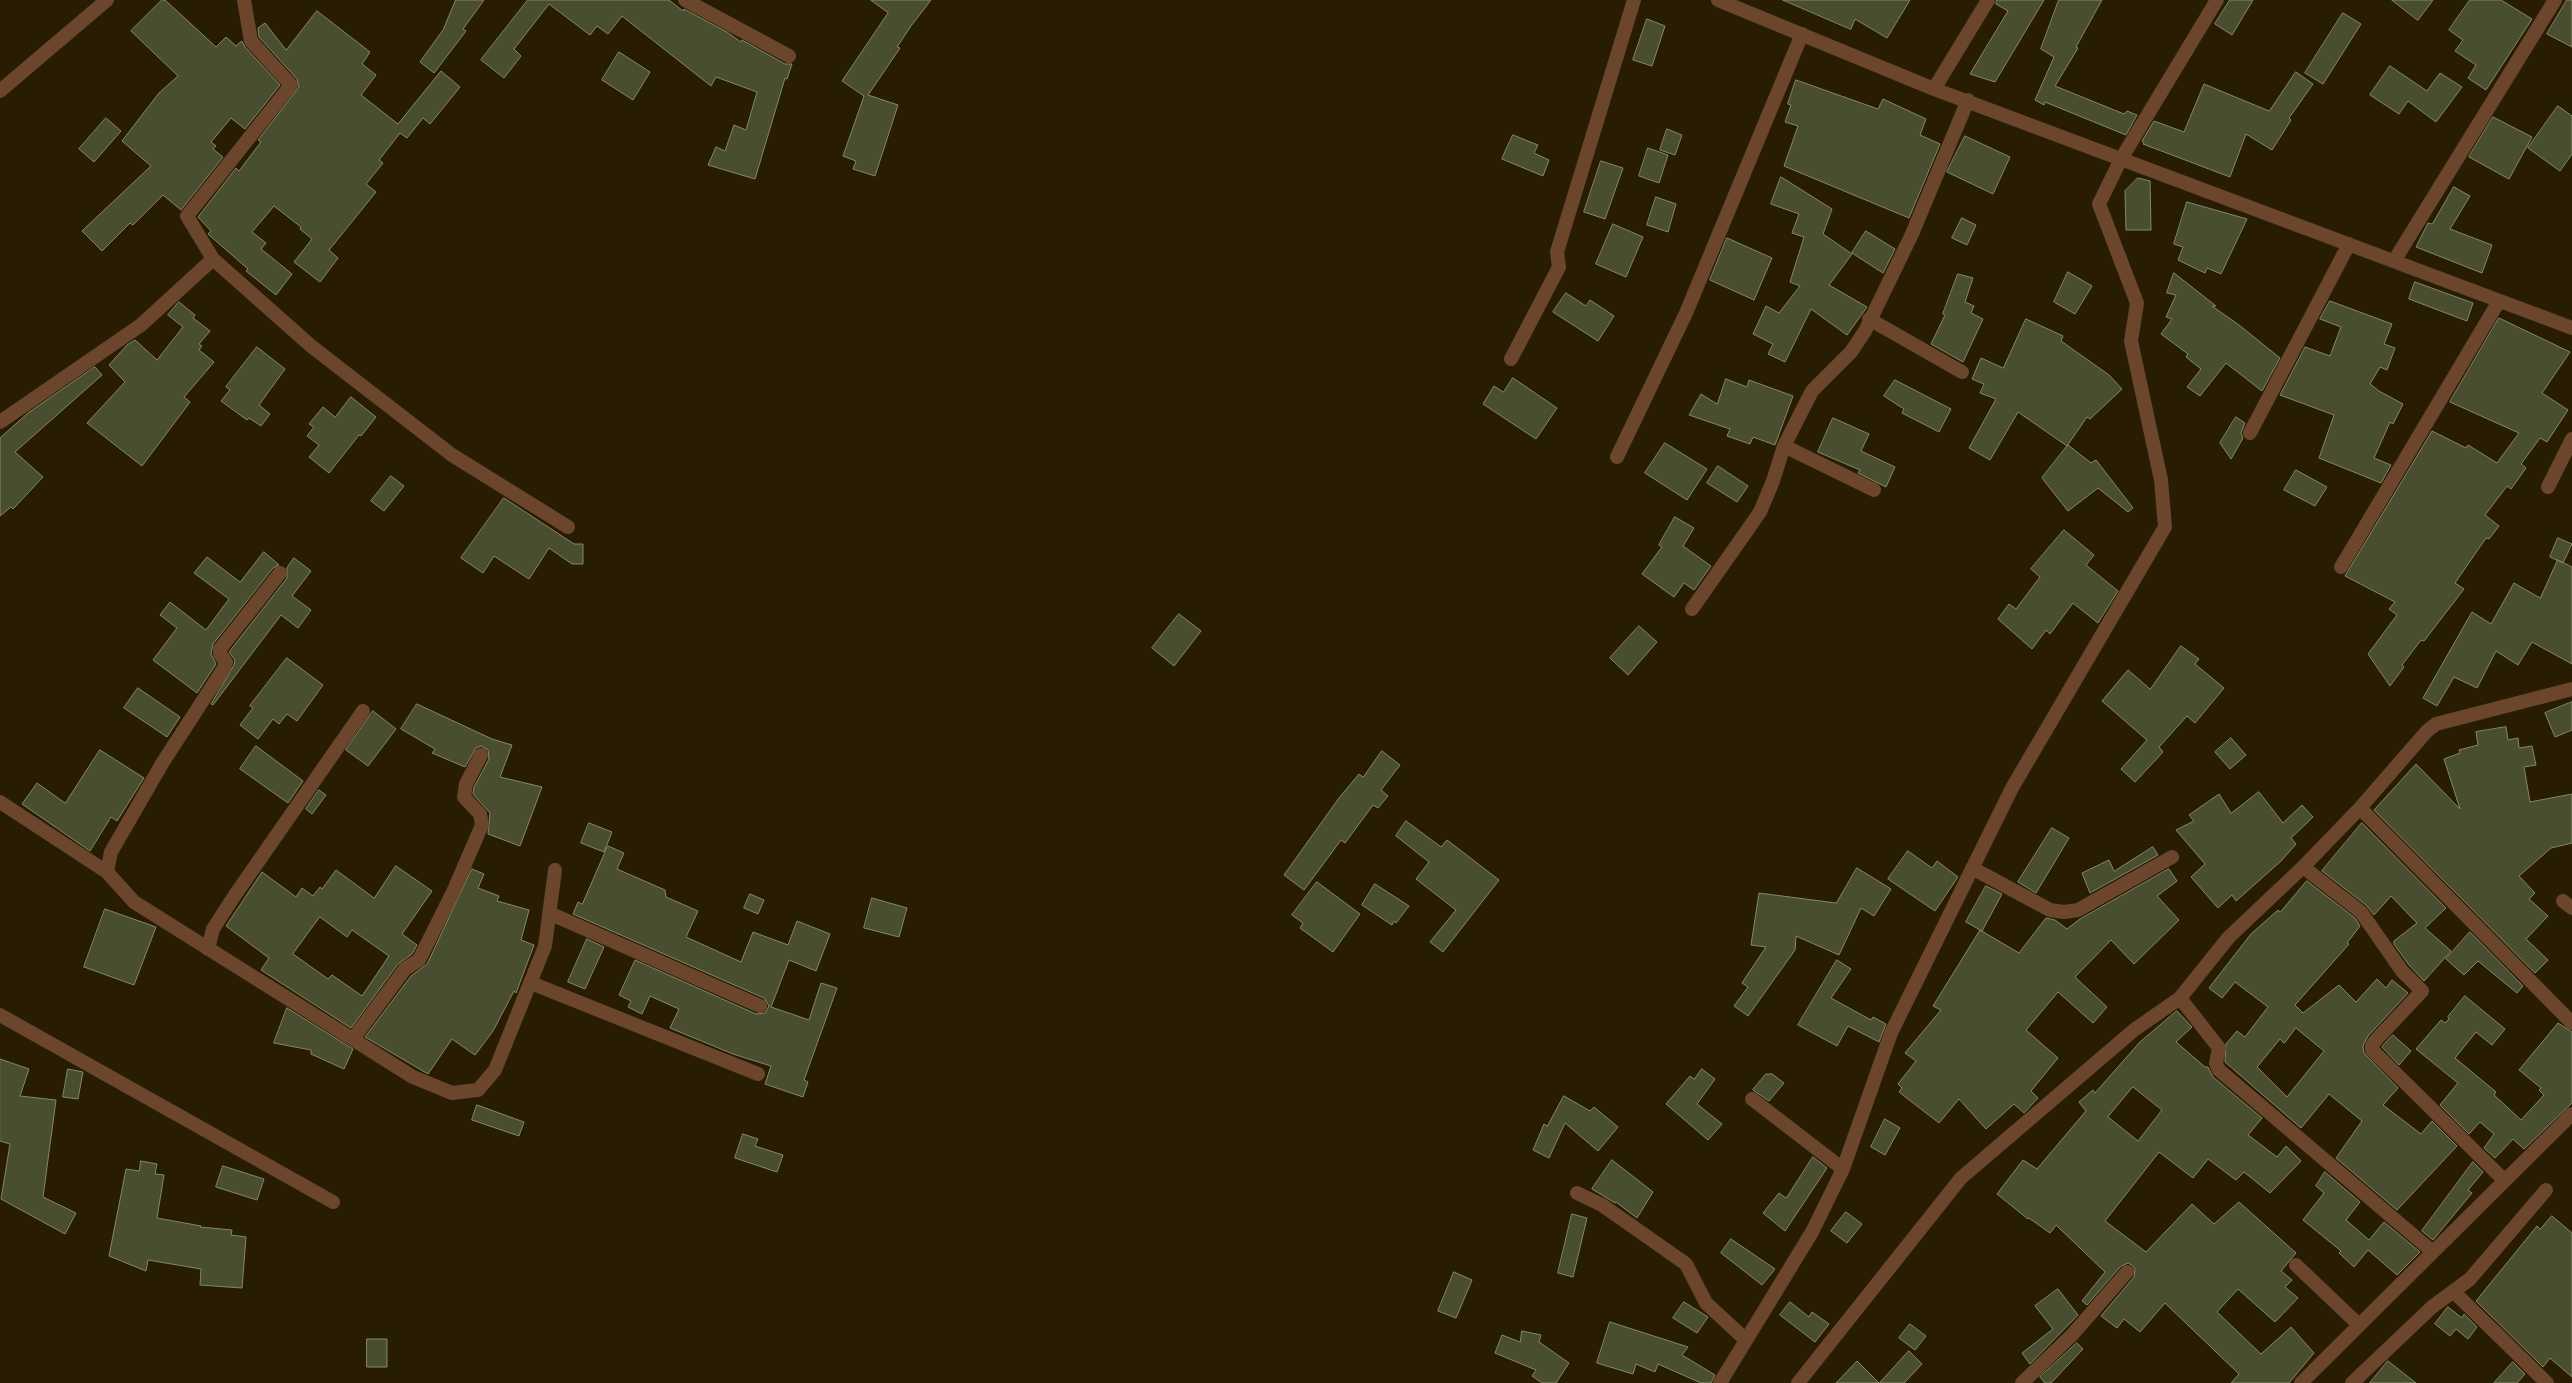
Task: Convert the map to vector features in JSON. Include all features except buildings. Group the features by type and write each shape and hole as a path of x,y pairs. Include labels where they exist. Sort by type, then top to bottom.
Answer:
{"street":[{"path":"0,92 107,0"},
{"path":"244,0 251,41 291,85 187,216 213,259 311,346 452,455 568,527"},
{"path":"685,0 789,56"},
{"path":"1511,359 1559,267 1557,252 1634,0"},
{"path":"1718,0 1934,89 1968,100 2572,328"},
{"path":"1934,89 1988,0"},
{"path":"1720,1383 1812,1232 1843,1169 1891,1033 2012,788 2164,527 2161,480 2131,341 2137,303 2099,204 2121,159 2217,0"},
{"path":"2394,261 2555,0"},
{"path":"1617,457 1686,313 1802,34"},
{"path":"1692,609 1760,512 1784,446 1812,391 1851,352 1865,331 1869,319 1912,234 1968,100"},
{"path":"2250,433 2349,244"},
{"path":"0,422 141,325 213,259"},
{"path":"2341,567 2499,301"},
{"path":"1869,319 1962,372"},
{"path":"2548,487 2572,439"},
{"path":"1784,446 1874,490"},
{"path":"107,872 111,852 163,762 224,668 226,662 220,654 220,649 280,573"},
{"path":"1798,1383 1961,1178 2134,1030 2180,998 2229,937 2304,866 2360,808 2427,731 2436,724 2572,689"},
{"path":"208,949 213,929 230,902 363,711"},
{"path":"353,1039 404,969 419,960 453,892 482,825 480,814 464,797 466,784 481,755"},
{"path":"0,802 107,872 134,902 413,1077 452,1093 478,1090 495,1070 545,946 555,870"},
{"path":"2360,808 2572,1023"},
{"path":"1972,868 2050,910 2064,912 2078,910 2172,857"},
{"path":"2304,866 2361,912 2402,971 2422,992 2375,1041 2372,1050 2504,1180"},
{"path":"549,913 760,1006"},
{"path":"531,983 758,1074"},
{"path":"2180,998 2219,1048 2216,1063 2219,1070 2433,1252"},
{"path":"0,1015 332,1202"},
{"path":"1752,1100 1843,1169"},
{"path":"2301,1383 2572,1114"},
{"path":"2352,1383 2432,1307 2470,1279 2546,1190"},
{"path":"1577,1193 1602,1204 1686,1264 1706,1303 1746,1340"},
{"path":"2296,1265 2359,1325"},
{"path":"2022,1383 2072,1335 2127,1272"},
{"path":"2454,1292 2547,1383"}]}
